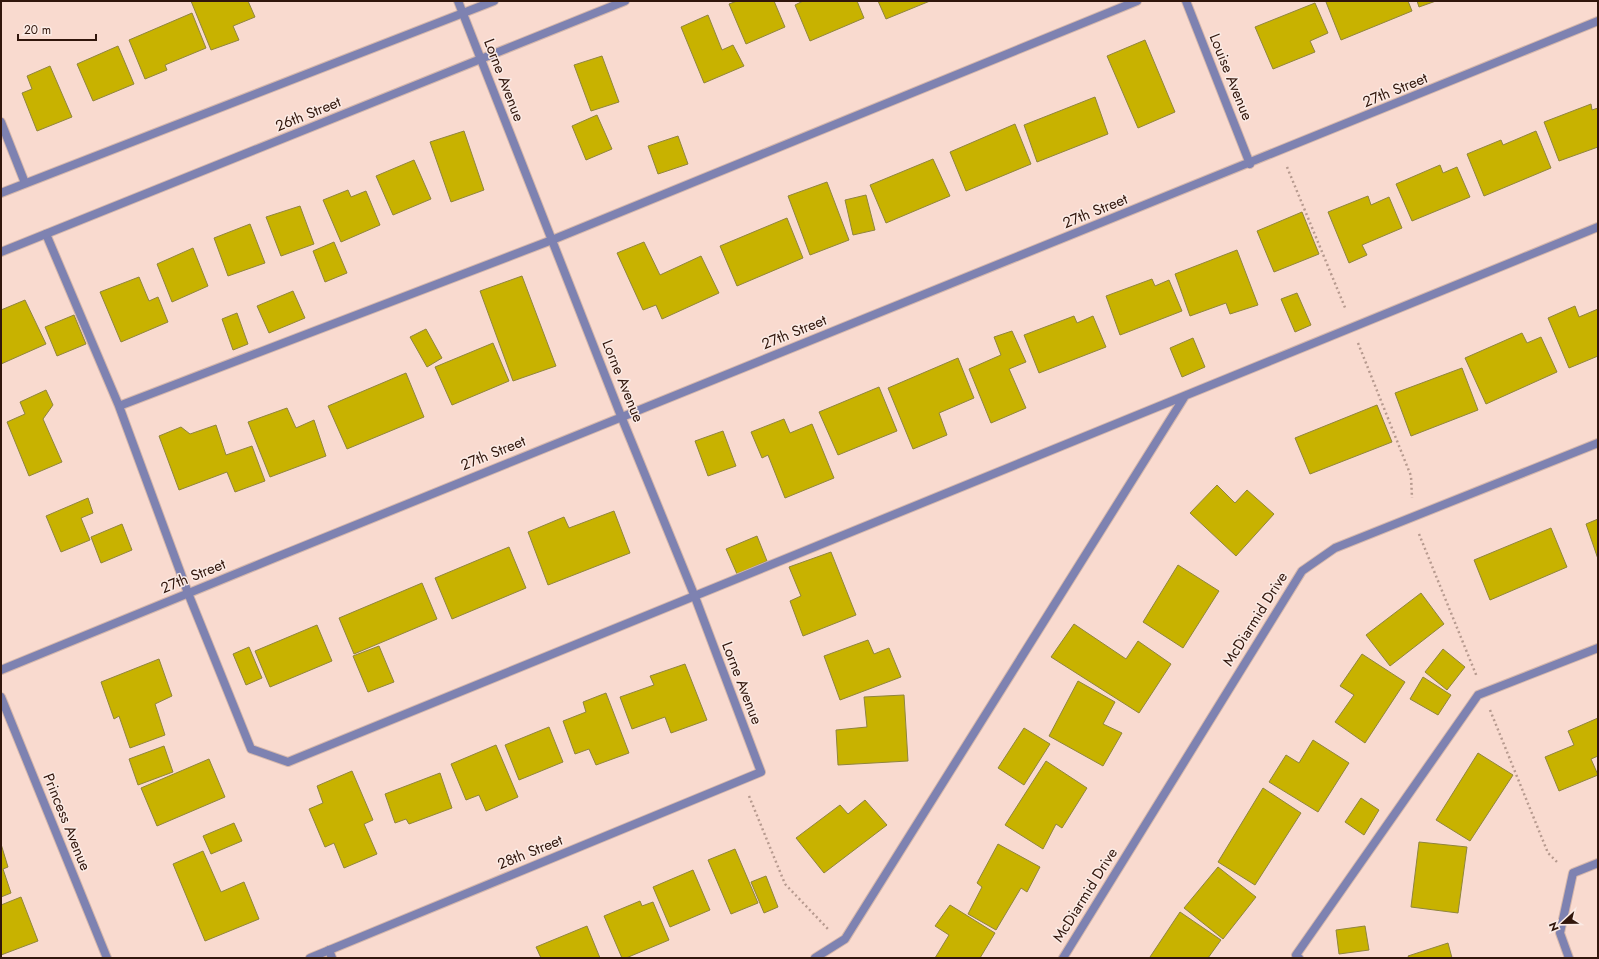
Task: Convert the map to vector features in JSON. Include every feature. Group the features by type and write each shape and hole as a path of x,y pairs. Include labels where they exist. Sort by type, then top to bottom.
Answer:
{"street":[{"name":"Lorne Avenue","path":"458,1 621,416 695,597 761,772"},
{"path":"1,193 494,1"},
{"name":"26th Street","path":"1,252 482,60 625,1"},
{"path":"119,406 552,240 1137,1"},
{"name":"Louise Avenue","path":"1186,1 1250,164"},
{"name":"27th Street","path":"1,670 621,416 1250,164 1598,21"},
{"path":"1,122 25,184"},
{"path":"46,234 119,406 188,593 251,749 288,762 1598,227"},
{"path":"815,958 845,939 1185,396"},
{"name":"McDiarmid Drive","path":"1063,958 1302,570 1335,548 1598,443"},
{"path":"1297,957 1478,695 1598,648"},
{"name":"Princess Avenue","path":"1,697 107,958"},
{"name":"28th Street","path":"310,958 330,954 761,772"},
{"path":"1569,958 1560,933 1573,873 1598,862"}],"path":[{"path":"743,779 785,884 839,942"}],"building":[{"path":"191,1 248,1 255,17 233,26 239,40 211,50"},
{"path":"737,1 774,1 785,27 746,44 729,4"},
{"path":"803,1 857,1 864,18 810,41 795,5"},
{"path":"878,1 930,1 886,19"},
{"path":"1408,1 1412,11 1341,40 1326,2"},
{"path":"1417,1 1436,1 1419,7"},
{"path":"1315,3 1328,33 1310,41 1315,52 1273,69 1255,27"},
{"path":"192,13 206,48 165,65 167,70 145,79 129,40"},
{"path":"708,15 722,50 733,45 744,66 704,83 681,27"},
{"path":"1145,40 1175,112 1138,128 1107,56"},
{"path":"118,46 134,84 93,101 77,64"},
{"path":"602,56 619,102 591,111 574,65"},
{"path":"50,66 72,117 37,131 22,93 32,89 27,76"},
{"path":"1095,97 1108,134 1037,162 1024,125"},
{"path":"1591,104 1592,110 1598,108 1598,147 1559,161 1544,122"},
{"path":"597,115 612,149 586,160 572,126"},
{"path":"1015,124 1031,164 966,191 950,152"},
{"path":"464,131 484,190 451,202 430,142"},
{"path":"1536,131 1551,168 1484,196 1467,154 1501,140 1503,145"},
{"path":"678,136 688,164 658,174 648,146"},
{"path":"933,159 950,196 886,223 870,185"},
{"path":"414,160 431,199 393,215 376,176"},
{"path":"1440,165 1443,173 1457,167 1470,197 1412,221 1396,184"},
{"path":"827,182 849,240 810,255 788,196"},
{"path":"348,190 351,197 366,191 380,225 341,242 323,200"},
{"path":"866,195 875,230 853,235 845,200"},
{"path":"1368,196 1371,205 1389,197 1402,228 1362,245 1367,255 1349,263 1328,212"},
{"path":"300,206 314,244 281,256 266,217"},
{"path":"1302,212 1319,254 1274,272 1257,231"},
{"path":"787,218 803,258 737,286 720,246"},
{"path":"250,224 265,263 228,276 214,238"},
{"path":"334,242 347,273 325,282 313,251"},
{"path":"644,242 660,275 701,256 719,293 662,319 656,305 643,310 617,253"},
{"path":"193,248 208,286 172,302 157,264"},
{"path":"1237,250 1258,305 1230,314 1226,303 1190,316 1175,274"},
{"path":"522,276 556,366 513,381 480,291"},
{"path":"139,277 149,301 158,297 168,322 121,342 100,292"},
{"path":"1152,279 1155,286 1169,280 1182,311 1120,335 1106,296"},
{"path":"293,291 305,318 269,333 257,306"},
{"path":"1297,293 1311,325 1295,332 1281,299"},
{"path":"25,300 46,344 1,364 1,310"},
{"path":"1575,306 1579,317 1598,309 1598,356 1569,368 1548,318"},
{"path":"237,313 248,344 233,350 222,319"},
{"path":"74,315 86,344 57,356 45,327"},
{"path":"1074,316 1077,323 1093,316 1106,347 1039,373 1024,335"},
{"path":"426,329 442,358 427,367 410,337"},
{"path":"1012,331 1026,362 1009,369 1026,408 991,423 969,369 1001,355 994,337"},
{"path":"1522,333 1527,343 1541,337 1557,372 1486,404 1465,358"},
{"path":"1193,338 1205,367 1182,377 1170,348"},
{"path":"493,343 509,381 452,405 435,367"},
{"path":"958,358 974,398 939,413 947,435 913,449 888,388"},
{"path":"1462,368 1478,410 1411,436 1395,393"},
{"path":"406,373 424,417 347,449 328,406"},
{"path":"879,387 897,431 838,455 819,412"},
{"path":"46,390 53,405 43,419 62,462 29,476 7,422 25,414 20,402"},
{"path":"1377,405 1392,442 1310,474 1295,438"},
{"path":"287,408 296,428 314,420 326,456 270,477 248,422"},
{"path":"784,419 790,433 812,424 834,478 785,498 768,455 762,458 751,432"},
{"path":"216,425 226,455 252,446 265,481 235,492 227,472 179,490 159,436 181,427 190,434"},
{"path":"723,431 736,466 708,476 695,441"},
{"path":"1217,485 1235,503 1247,490 1274,514 1236,556 1190,513"},
{"path":"88,498 93,513 81,518 90,540 61,552 46,516"},
{"path":"614,511 630,553 548,585 528,532 564,517 569,528"},
{"path":"1598,519 1598,559 1586,524"},
{"path":"122,524 132,550 101,563 91,537"},
{"path":"1551,528 1567,567 1490,600 1474,560"},
{"path":"757,536 767,561 737,574 726,549"},
{"path":"509,547 526,588 452,619 435,578"},
{"path":"831,552 856,615 803,636 790,601 801,596 789,567"},
{"path":"1178,565 1219,591 1183,648 1143,622"},
{"path":"422,583 437,619 354,654 339,618"},
{"path":"1421,593 1444,624 1390,666 1366,635"},
{"path":"1074,624 1126,659 1138,641 1171,664 1139,713 1051,657"},
{"path":"317,625 332,661 270,687 255,651"},
{"path":"868,640 874,654 889,648 901,677 840,700 824,656"},
{"path":"379,646 394,682 368,692 353,656"},
{"path":"249,647 262,678 246,685 233,654"},
{"path":"1443,649 1465,667 1447,690 1425,672"},
{"path":"1362,654 1405,682 1365,743 1335,722 1354,695 1340,686"},
{"path":"159,659 172,696 155,704 165,735 130,748 119,716 114,719 101,682"},
{"path":"685,664 707,720 671,733 665,717 632,729 620,697 654,685 650,676"},
{"path":"1423,677 1451,695 1438,715 1410,699"},
{"path":"1078,681 1115,702 1103,724 1122,733 1103,766 1049,736"},
{"path":"606,693 629,753 596,765 589,749 575,754 563,721 586,712 583,702"},
{"path":"904,695 908,761 838,765 836,730 867,727 864,697"},
{"path":"1598,718 1598,756 1591,759 1598,775 1559,791 1545,757 1574,745 1568,731"},
{"path":"549,727 563,762 519,780 505,745"},
{"path":"1024,728 1050,744 1024,785 998,768"},
{"path":"1313,740 1349,763 1318,812 1269,782 1286,755 1299,763"},
{"path":"496,745 518,797 486,811 479,795 466,800 451,764"},
{"path":"164,746 173,772 138,785 129,759"},
{"path":"1478,753 1513,775 1470,841 1436,820"},
{"path":"209,759 225,797 157,826 141,788"},
{"path":"1046,761 1087,788 1062,828 1056,824 1043,849 1005,825"},
{"path":"352,771 373,820 364,824 377,854 344,868 334,843 325,847 309,809 323,803 317,786"},
{"path":"440,773 452,808 409,824 406,819 395,823 385,794"},
{"path":"1263,788 1301,813 1255,885 1218,862"},
{"path":"1361,798 1379,810 1364,835 1345,822"},
{"path":"865,800 887,825 824,873 796,838 840,805 848,814"},
{"path":"234,823 242,841 211,854 203,836"},
{"path":"1419,842 1467,847 1458,913 1411,907"},
{"path":"1,844 8,867 3,869 11,893 1,897"},
{"path":"998,844 1040,867 1027,892 1021,888 996,930 968,914 982,887 977,883"},
{"path":"735,849 758,903 731,914 708,860"},
{"path":"203,851 221,892 244,882 259,919 205,941 173,864"},
{"path":"1218,867 1256,897 1223,939 1184,908"},
{"path":"693,870 710,910 670,927 653,887"},
{"path":"766,876 778,907 764,913 751,882"},
{"path":"21,897 38,941 1,955 1,905"},
{"path":"640,901 642,906 653,902 669,940 626,958 622,958 604,916"},
{"path":"950,905 995,933 980,958 935,958 949,935 935,926"},
{"path":"1180,912 1221,940 1208,958 1151,958 1150,957"},
{"path":"587,926 600,958 541,958 536,947"},
{"path":"1365,926 1369,950 1339,954 1336,930"},
{"path":"1448,943 1452,958 1409,958 1408,956"}]}
